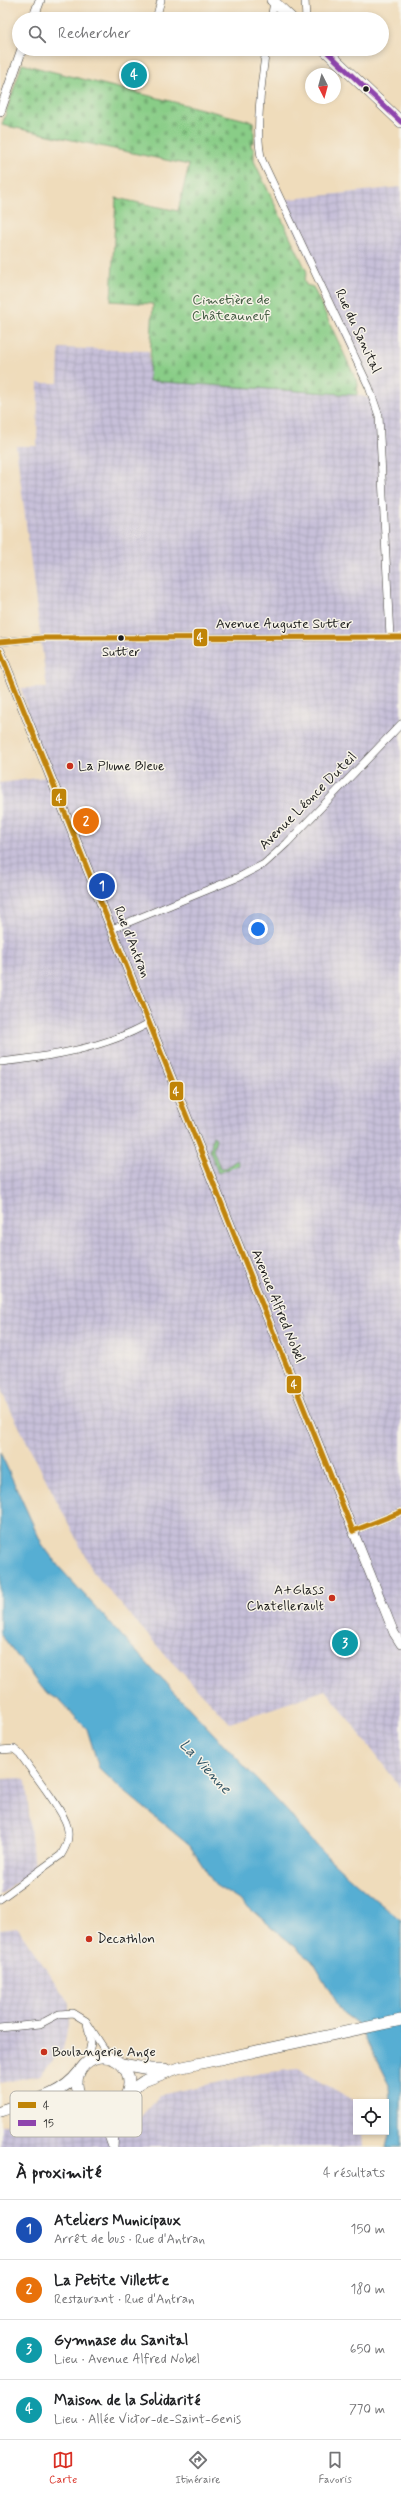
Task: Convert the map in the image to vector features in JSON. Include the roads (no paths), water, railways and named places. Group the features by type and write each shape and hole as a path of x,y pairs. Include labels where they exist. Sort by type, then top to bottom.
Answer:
{"main road":[{"path":"273,1 285,12"},
{"path":"331,56 401,122"},
{"path":"57,2091 66,2086 87,2062 96,2058 110,2058 122,2064 150,2070 178,2068 401,2020"},
{"path":"122,2064 129,2077 128,2091"},
{"path":"129,2091 144,2081 178,2068"},
{"path":"79,2071 76,2083 79,2091"}],"street":[{"path":"36,12 40,0"},
{"path":"158,12 161,0"},
{"path":"305,0 306,12"},
{"path":"272,12 273,1"},
{"path":"0,112 20,56"},
{"name":"Rue du Sanital","path":"265,56 261,91 260,147 262,160 369,387 379,416 390,637"},
{"name":"Avenue Auguste Sutter","path":"0,642 42,638 401,637"},
{"name":"Rue d'Antran","path":"0,651 158,1043"},
{"name":"Avenue Léonce Duteil","path":"112,929 239,877 264,864 287,843 401,724"},
{"path":"0,1062 80,1048 126,1034 149,1023"},
{"name":"Avenue Alfred Nobel","path":"158,1043 394,1633 401,1644"},
{"path":"353,1531 401,1512"},
{"path":"0,1750 14,1749 20,1754 66,1820 68,1835 67,1844 61,1854 0,1899"},
{"path":"0,2028 40,2024 64,2013 78,2014 86,2021 110,2058"},
{"path":"86,2021 91,2043 87,2062"},
{"path":"109,2137 113,2147"},
{"path":"113,2147 114,2137"}],"water":[{"name":"La Vienne","path":"0,1452 42,1544 59,1567 153,1670 288,1812 313,1842 341,1870 401,1920 401,2147 386,2147 391,2125 389,2085 364,2035 354,2021 343,2013 312,1961 242,1902 215,1885 190,1846 119,1787 99,1768 87,1729 60,1701 42,1689 0,1633"}],"place":[{"name":"Maison de la Solidarité","path":"134,75"},
{"name":"Sutter","path":"121,638"},
{"name":"La Plume Bleue","path":"70,766"},
{"name":"La Petite Villette","path":"86,821"},
{"name":"Ateliers Municipaux","path":"102,886"},
{"name":"A+Glass Chatellerault","path":"332,1598"},
{"name":"Gymnase du Sanital","path":"345,1643"},
{"name":"Decathlon","path":"89,1939"},
{"name":"Boulangerie Ange","path":"44,2052"}],"park label":[{"name":"Cimetière de Châteauneuf","path":"231,308"}]}
